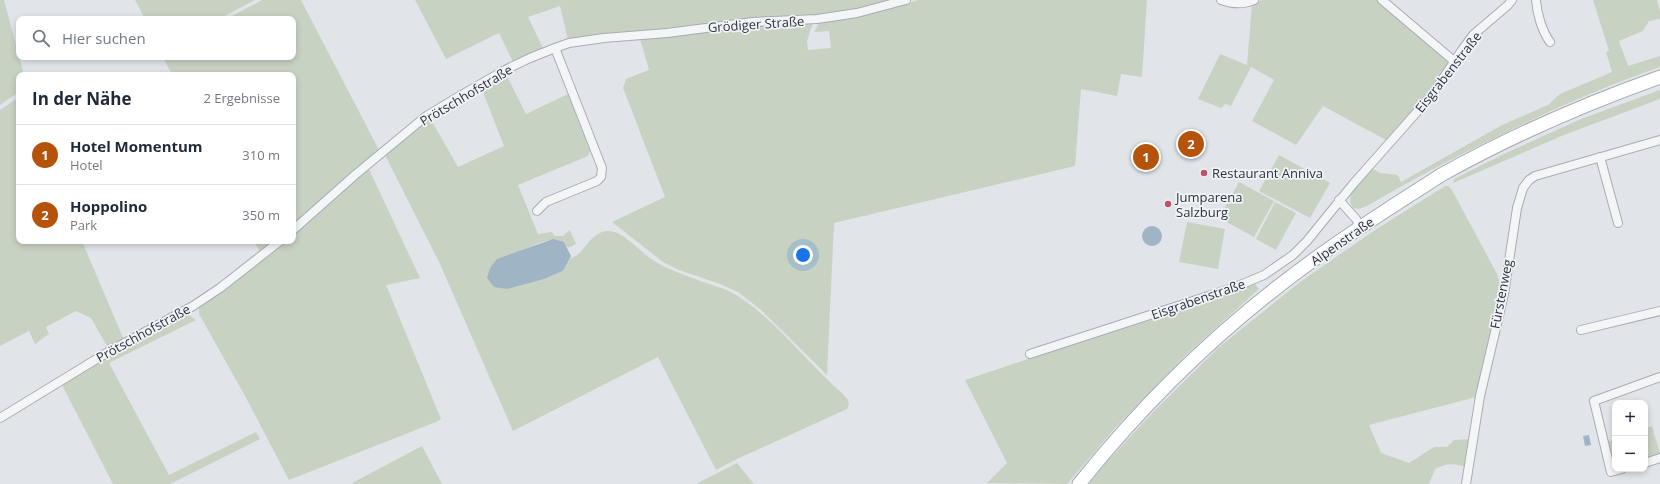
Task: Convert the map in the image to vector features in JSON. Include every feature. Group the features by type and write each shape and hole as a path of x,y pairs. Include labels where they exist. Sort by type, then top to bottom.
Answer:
{"main road":[{"name":"Alpenstraße","path":"1079,484 1106,450 1149,404 1214,340 1312,261 1360,227 1441,175 1482,152 1582,106 1660,77"}],"street":[{"name":"Grödiger Straße","path":"604,38 667,33 753,22 817,19 858,13 906,0"},
{"path":"1221,0 1231,3 1240,3 1254,0"},
{"path":"1382,0 1454,61"},
{"name":"Eisgrabenstraße","path":"1030,354 1199,300 1264,275 1293,255 1307,241 1339,200 1432,95 1473,35 1512,0"},
{"path":"1536,0 1538,12 1546,37 1550,42"},
{"name":"Prötschhofstraße","path":"296,227 355,175 425,117 505,70 530,58 569,43 604,38"},
{"path":"537,211 546,202 597,181 602,177 602,168 554,48"},
{"name":"Fürstenweg","path":"1466,484 1480,396 1504,294 1517,208 1523,188 1529,180 1535,176 1660,140"},
{"path":"1600,157 1618,223"},
{"path":"1339,200 1356,219 1360,227"},
{"name":"Prötschhofstraße","path":"0,418 108,352 188,309 220,288 276,244"},
{"path":"1581,330 1660,311"},
{"path":"1612,472 1594,401 1660,377"},
{"path":"1648,462 1660,458"}],"green space":[{"path":"0,0 4,0 16,45 16,60 20,60 23,72 16,72 16,94 0,105"},
{"path":"135,0 255,0 225,16 143,16"},
{"path":"262,0 301,0 379,150 296,222 296,72 170,72 164,60 296,60 296,16 232,16"},
{"path":"415,0 892,0 859,9 820,15 765,17 568,40 560,6 528,17 543,48 513,62 499,33 446,59"},
{"path":"919,0 1147,0 1142,77 1121,74 1117,96 1081,89 1075,166 834,223 827,375 761,310 738,292 720,284 679,270 663,262 612,222 665,197 623,88 626,79 649,70 640,39 759,24 813,22 807,41 808,50 831,48 829,31 814,32 819,23 865,14"},
{"path":"1262,0 1380,0 1446,57 1448,62 1438,83 1430,94 1413,115 1386,140 1323,106 1296,145 1252,121 1274,80 1251,67 1231,106 1225,104 1221,108 1198,99 1220,54 1247,65 1252,4"},
{"path":"1593,0 1657,0 1660,11 1660,19 1649,21 1643,31 1619,41 1628,66 1660,56 1660,67 1599,90 1560,107 1450,160 1367,206 1358,209 1353,208 1350,197 1352,192 1355,186 1371,168 1380,173 1398,175 1401,182 1502,125 1548,105 1560,94 1612,72 1606,52 1609,51"},
{"path":"506,74 526,114 568,94 590,151 588,156 518,185 538,234 552,232 554,236 563,236 570,230 576,244 568,248 563,243 552,240 523,250 528,282 544,279 563,271 570,258 579,253 591,239 601,232 608,231 620,234 660,264 680,274 727,290 760,312 842,393 848,400 849,404 847,409 716,470 658,357 513,431 440,264 384,153 430,118 458,167 504,146 481,87"},
{"path":"1660,90 1660,99 1564,135 1453,183 1454,179 1506,153 1581,119"},
{"path":"16,99 16,244 83,244 124,340 108,348 91,318 76,311 46,327 49,334 35,344 29,331 0,346 0,110"},
{"path":"1279,155 1330,183 1310,218 1259,191"},
{"path":"368,167 420,278 386,285 441,419 289,480 244,394 199,314 199,307 266,257 281,244 296,244 296,230"},
{"path":"1239,182 1274,201 1254,237 1219,218"},
{"path":"1445,186 1448,186 1452,190 1497,274 1501,287 1476,397 1369,425 1381,453 1409,463 1434,447 1447,447 1454,440 1470,439 1466,467 1450,464 1439,467 1435,469 1429,484 1089,484 1105,464 1154,411 1219,347 1300,282 1375,230"},
{"path":"1275,202 1296,213 1276,250 1256,239"},
{"path":"1187,222 1225,229 1218,269 1179,262"},
{"path":"256,244 272,244 261,254"},
{"path":"1255,284 1259,289 1186,355 1116,427 1067,484 987,483 1007,463 965,380 1079,342 1193,307"},
{"path":"184,315 189,315 196,320 109,363 169,475 256,432 260,439 170,484 113,484 63,387 64,383 102,359"},
{"path":"1652,426 1660,454 1648,458 1648,436 1648,427"},
{"path":"1612,440 1612,464 1607,442"},
{"path":"422,446 442,484 352,483"},
{"path":"737,463 754,484 696,484"}],"water":[{"path":"1152,226 1159,229 1162,236 1159,243 1152,246 1145,243 1142,236 1145,229"},
{"path":"553,239 564,242 571,256 563,271 544,279 507,289 494,287 487,278 490,268 497,259"},
{"path":"1589,435 1591,445 1585,446 1583,436"}],"place":[{"name":"Hoppolino","path":"1191,144"},
{"name":"Hotel Momentum","path":"1146,157"},
{"name":"Restaurant Anniva","path":"1204,173"},
{"name":"Jumparena Salzburg","path":"1168,204"}]}
